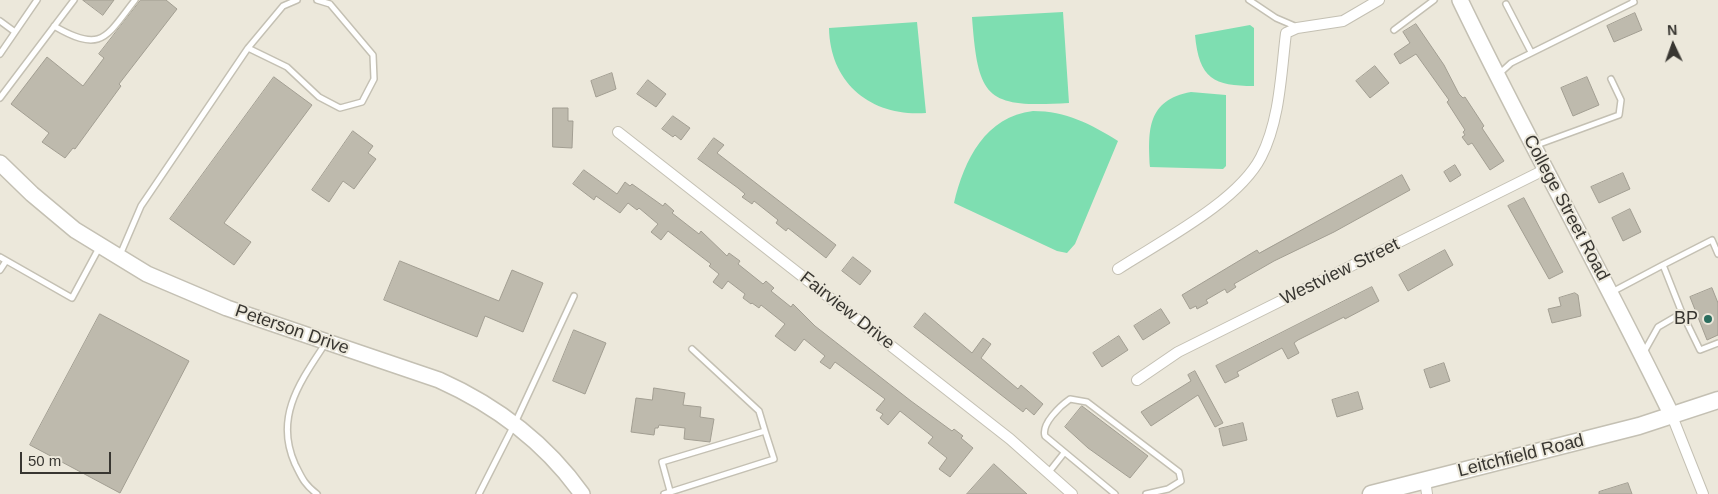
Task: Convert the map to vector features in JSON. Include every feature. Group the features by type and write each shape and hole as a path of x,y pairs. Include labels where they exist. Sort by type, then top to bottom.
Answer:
{"main road":[{"name":"Leitchfield Road","path":"1371,494 1426,487 1672,416 1718,400"}],"street":[{"path":"1118,268 1218,204 1243,182 1253,170 1262,156 1272,126 1286,33 1297,28 1343,21 1379,0"},
{"name":"College Street Road","path":"1460,0 1496,76 1611,292 1672,416"},
{"name":"Fairview Drive","path":"618,132 1010,439 1050,472 1072,494"},
{"name":"Peterson Drive","path":"1,165 53,212 100,246 147,274 218,305 439,380 469,394 515,423 546,449 565,470 582,494"},
{"name":"Westview Street","path":"1137,380 1178,352 1546,169"},
{"path":"1672,416 1703,494"}],"lane":[{"path":"0,54 37,0"},
{"path":"0,98 74,0"},
{"path":"54,26 77,40 96,41 110,32 135,0"},
{"path":"119,258 141,206 248,48 283,6 297,0"},
{"path":"248,48 287,67 318,96 340,108 362,102 374,79 373,55 330,4 317,0"},
{"path":"1250,0 1276,18 1297,28"},
{"path":"1394,30 1434,0"},
{"path":"1496,76 1511,63 1634,2 1633,0"},
{"path":"1506,4 1531,52"},
{"path":"0,21 15,32"},
{"path":"1534,146 1619,115 1621,100 1611,79"},
{"path":"1611,292 1712,240 1718,254"},
{"path":"0,257 72,298 100,246"},
{"path":"0,270 6,260"},
{"path":"1663,265 1682,313 1700,350 1718,343"},
{"path":"479,494 515,423 574,296"},
{"path":"1642,355 1658,328 1682,313"},
{"path":"317,494 305,485 291,454 286,430 290,407 300,382 327,342"},
{"path":"664,494 774,459 759,411 692,349"},
{"path":"1116,494 1051,442 1044,431 1070,399 1080,399 1179,472 1181,481 1176,486 1146,494"},
{"path":"670,491 662,462 765,431"},
{"path":"1050,472 1064,453"}],"green space":[{"path":"1063,12 1069,103 1020,103 1003,100 992,93 983,82 978,66 972,17"},
{"path":"917,22 926,113 906,113 872,103 846,81 837,65 831,48 829,28"},
{"path":"1250,25 1254,28 1254,86 1228,84 1211,77 1200,62 1195,35"},
{"path":"1191,92 1226,95 1226,166 1223,169 1150,167 1150,129 1158,109 1177,96"},
{"path":"1033,111 1067,116 1098,129 1118,141 1075,244 1067,253 1057,251 954,203 958,187 971,156 990,131 1002,121"}],"building":[{"path":"83,0 114,0 103,15"},
{"path":"141,0 166,0 177,9 119,84 121,86 75,149 73,148 65,158 42,142 49,133 11,104 47,57 83,86 104,58 99,54"},
{"path":"1635,13 1642,30 1614,42 1607,26"},
{"path":"1416,24 1444,65 1459,94 1463,98 1465,97 1484,126 1482,128 1504,161 1490,170 1472,143 1468,145 1462,137 1465,135 1463,132 1465,130 1447,102 1449,100 1416,54 1400,64 1394,54 1410,43 1403,32"},
{"path":"1375,66 1389,83 1370,98 1356,81"},
{"path":"612,73 616,89 596,97 591,81"},
{"path":"274,77 312,105 224,223 251,242 234,265 170,219"},
{"path":"1587,77 1599,105 1573,116 1561,88"},
{"path":"648,80 666,94 656,107 637,94"},
{"path":"553,108 568,108 568,121 573,121 572,148 553,147"},
{"path":"673,116 690,128 681,140 662,129"},
{"path":"353,131 373,146 368,153 376,159 354,189 343,181 329,202 312,190"},
{"path":"714,138 724,145 717,153 836,245 826,258 788,228 786,231 776,223 778,220 754,201 752,204 742,197 745,194 698,159"},
{"path":"1455,165 1461,175 1450,182 1444,172"},
{"path":"584,170 617,194 625,182 630,186 632,184 663,206 665,203 674,211 672,213 699,234 701,231 727,256 729,253 740,261 738,264 763,284 766,281 774,288 771,291 791,307 793,304 815,326 911,401 952,431 954,429 973,448 950,477 939,469 947,458 928,443 933,437 900,411 888,425 880,418 883,414 876,410 885,399 835,362 830,369 820,362 825,356 804,339 795,351 775,336 785,324 761,305 759,308 743,298 745,294 728,281 722,289 713,282 719,274 709,266 711,264 668,231 661,240 651,232 658,224 639,208 637,210 628,203 620,213 596,196 594,200 573,184"},
{"path":"1623,173 1630,189 1599,203 1591,187"},
{"path":"1402,175 1410,190 1334,232 1274,261 1234,284 1236,287 1227,293 1225,289 1206,300 1208,303 1197,309 1196,306 1190,309 1182,295 1257,250 1259,253"},
{"path":"1524,198 1563,272 1549,279 1508,206"},
{"path":"1630,209 1641,232 1623,241 1612,218"},
{"path":"1445,250 1453,265 1408,291 1399,275"},
{"path":"853,257 871,271 860,285 842,271"},
{"path":"400,261 499,301 512,270 543,283 523,332 485,316 477,337 384,300"},
{"path":"1372,287 1379,301 1298,340 1294,343 1299,353 1288,359 1282,348 1237,372 1239,376 1225,383 1216,366"},
{"name":"BP","path":"1712,288 1718,303 1718,335 1707,340 1690,297"},
{"path":"1575,293 1578,295 1581,316 1552,323 1548,309 1561,306 1559,298"},
{"path":"1161,309 1170,323 1143,340 1134,326"},
{"path":"925,313 972,353 983,338 991,344 981,358 1018,389 1021,385 1043,404 1034,415 1026,408 1023,412 914,327"},
{"path":"100,314 189,361 120,493 30,445"},
{"path":"574,330 606,343 585,394 553,381"},
{"path":"1119,336 1128,350 1102,367 1093,353"},
{"path":"1444,363 1450,381 1430,388 1424,370"},
{"path":"1195,371 1223,423 1215,427 1198,395 1151,426 1141,412 1191,381 1188,375"},
{"path":"654,388 685,393 683,405 701,407 700,417 714,419 710,442 684,439 685,428 659,425 658,428 655,428 654,435 631,432 636,398 652,400"},
{"path":"1358,392 1363,409 1337,417 1332,400"},
{"path":"1082,406 1148,456 1130,478 1088,448 1065,427"},
{"path":"1243,423 1247,440 1223,446 1219,429"},
{"path":"994,464 1027,494 967,494"},
{"path":"1628,483 1632,494 1599,494 1599,492"}],"place":[{"name":"BP","path":"1708,319"}]}
